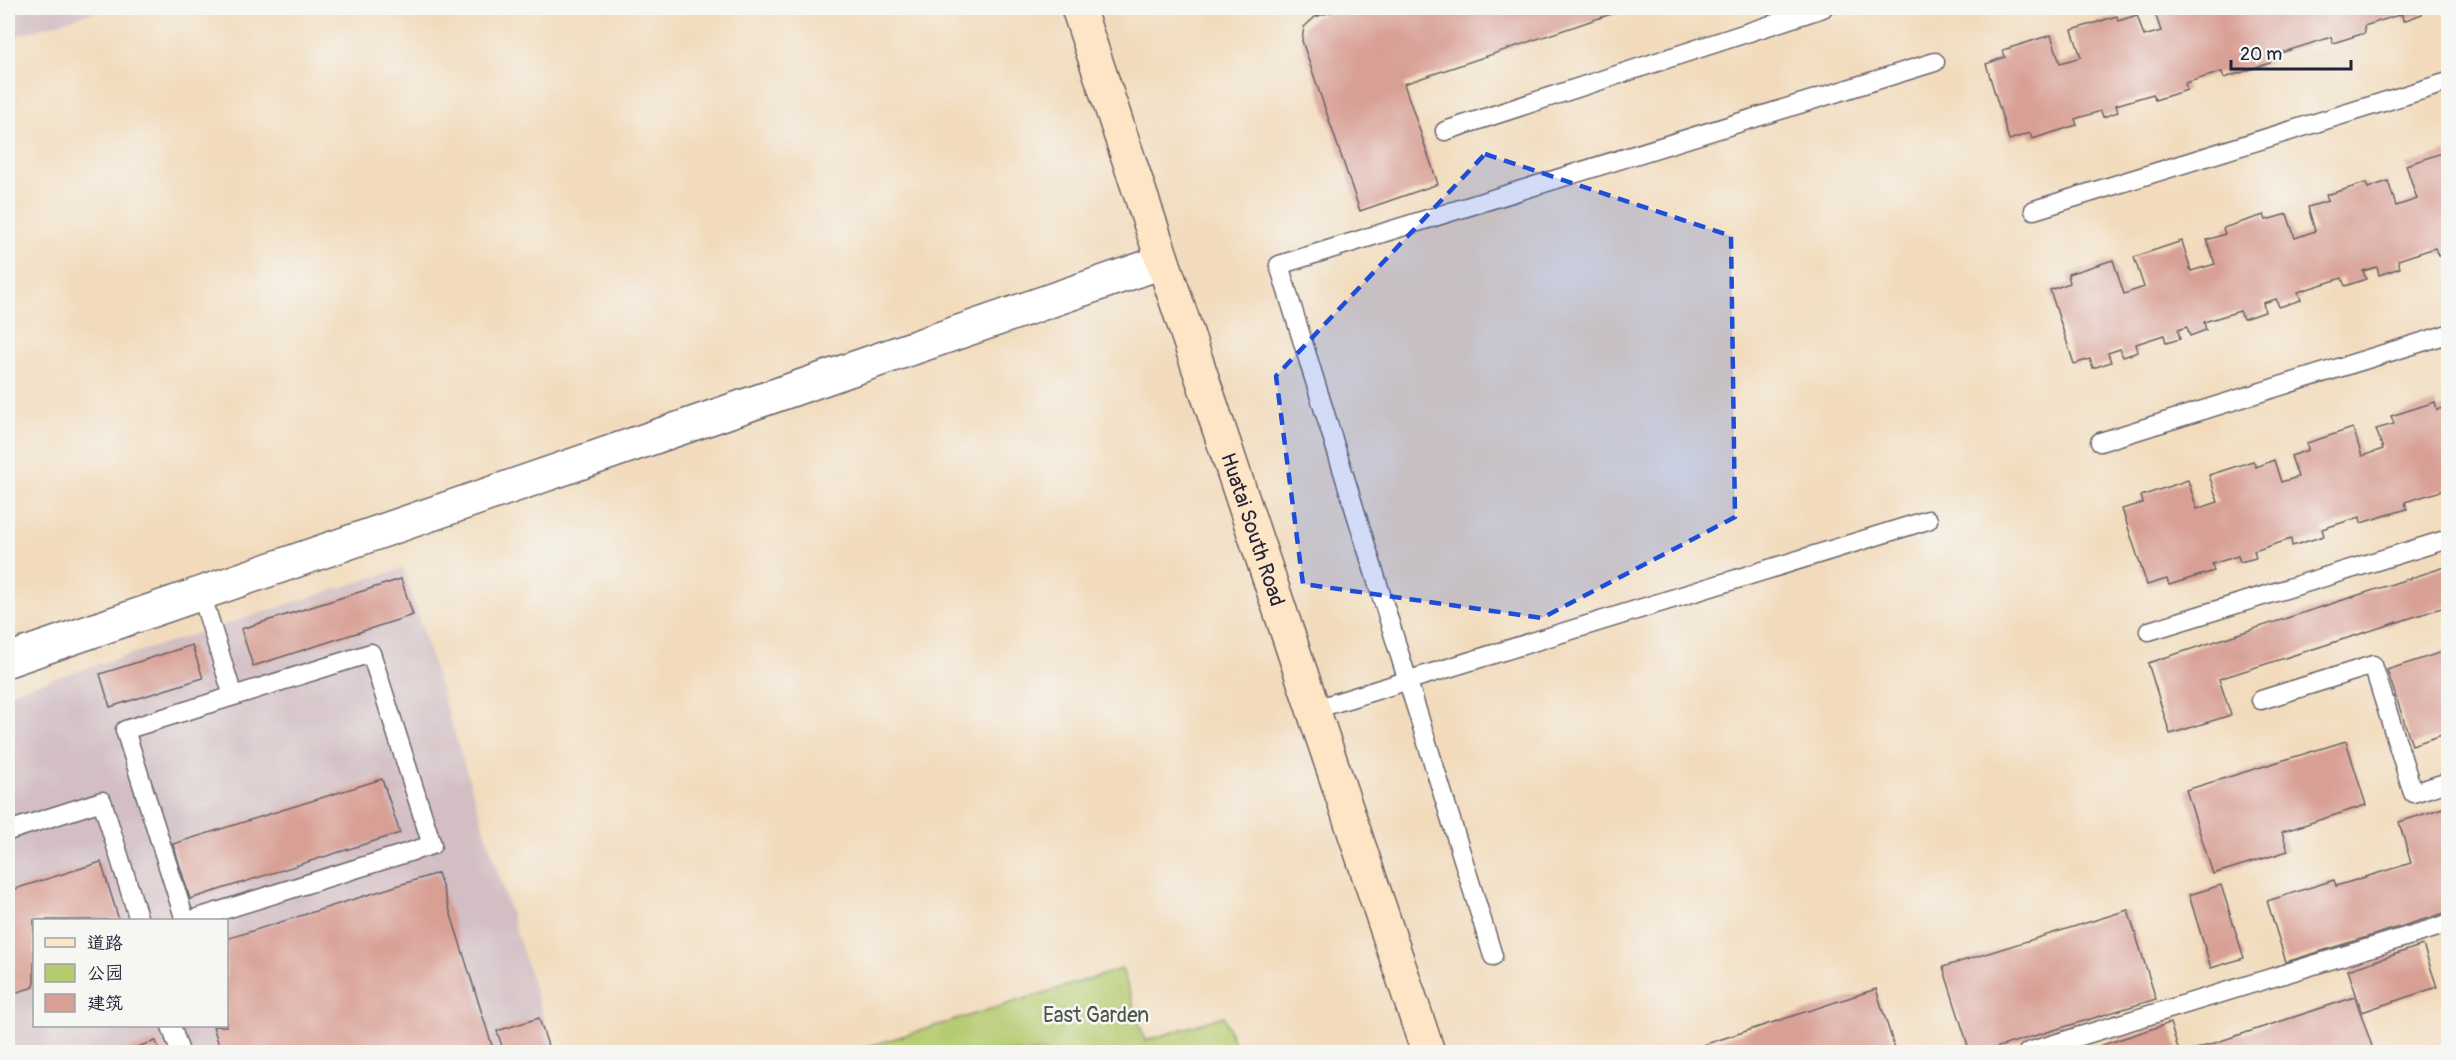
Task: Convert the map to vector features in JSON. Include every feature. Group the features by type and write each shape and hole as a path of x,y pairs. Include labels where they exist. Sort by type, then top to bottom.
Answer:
{"main road":[{"name":"Huatai South Road","path":"1084,9 1162,262 1428,1053"}],"street":[{"path":"8,660 1162,262"}],"lane":[{"path":"1444,131 1794,12 1822,8"},
{"path":"1493,956 1279,266 1935,62"},
{"path":"2034,210 2448,82"},
{"path":"2100,442 2448,334"},
{"path":"1312,710 1928,520"},
{"path":"2149,632 2448,539"},
{"path":"201,593 233,696"},
{"path":"184,919 125,730 371,653 432,845 197,919"},
{"path":"2261,700 2373,665 2413,793 2448,782"},
{"path":"8,831 102,801 138,919"},
{"path":"2028,1053 2448,924"},
{"path":"171,1027 180,1053"}],"highlighted area":[{"path":"1485,154 1731,236 1735,517 1542,618 1303,584 1276,376"}],"shaded area":[{"path":"8,8 106,8 8,39"},
{"path":"403,568 554,1052 8,1052 8,693"}],"green space":[{"name":"East Garden","path":"1122,969 1145,1041 1224,1016 1237,1052 850,1052"}],"building":[{"path":"1344,8 1629,8 1404,84 1438,184 1360,211 1302,41 1304,27 1315,17"},
{"path":"2224,8 2225,11 2235,8 2420,8 2422,14 2403,21 2402,14 2364,26 2365,33 2333,43 2331,37 2268,57 2270,63 2224,78 2222,72 2185,83 2187,90 2155,100 2153,94 2116,105 2118,112 2103,117 2101,111 2075,119 2077,125 2032,139 2030,133 2009,140 1986,64 2005,57 2003,50 2051,35 2060,63 2081,57 2072,30 2117,16 2118,21 2137,15 2144,36 2161,31 2154,10"},
{"path":"2448,151 2448,253 2438,256 2435,248 2398,260 2400,268 2379,275 2377,267 2363,271 2366,279 2345,286 2342,278 2298,292 2301,300 2279,307 2276,299 2263,303 2265,312 2243,319 2240,311 2204,322 2206,330 2190,336 2187,327 2178,330 2180,339 2166,343 2164,335 2136,344 2138,352 2123,357 2120,349 2108,353 2111,362 2093,368 2090,359 2074,364 2050,290 2070,283 2068,274 2113,260 2124,294 2144,287 2134,257 2182,241 2191,271 2215,264 2207,240 2225,234 2223,228 2264,215 2266,220 2287,214 2295,238 2315,231 2308,207 2328,201 2326,195 2366,183 2368,188 2388,181 2396,206 2417,199 2406,165"},
{"path":"2435,402 2437,410 2448,406 2448,489 2405,502 2407,509 2361,523 2360,517 2322,529 2324,536 2292,546 2291,539 2254,551 2256,558 2240,562 2238,556 2212,564 2214,571 2169,585 2167,579 2147,585 2122,509 2143,503 2141,496 2188,480 2197,509 2218,502 2209,475 2253,461 2256,467 2274,460 2281,482 2298,477 2291,456 2308,450 2307,443 2353,428 2362,456 2383,449 2376,429 2394,424 2391,416"},
{"path":"2448,566 2448,606 2219,679 2231,715 2170,734 2148,663"},
{"path":"401,579 413,615 253,666 241,629"},
{"path":"192,645 203,678 110,707 100,674"},
{"path":"2448,650 2448,733 2412,745 2387,670"},
{"path":"2346,741 2366,805 2282,832 2288,851 2213,874 2186,790"},
{"path":"382,779 400,833 190,899 173,844"},
{"path":"2446,807 2448,815 2448,912 2286,962 2267,901 2334,880 2336,886 2411,863 2399,822"},
{"path":"101,862 119,919 33,919 33,987 8,995 8,891"},
{"path":"438,873 494,1052 221,1052 213,1027 228,1027 228,938"},
{"path":"2221,885 2244,958 2211,968 2189,895"},
{"path":"2128,910 2156,999 1982,1052 1970,1052 1943,967"},
{"path":"2423,945 2437,987 2362,1012 2348,970"},
{"path":"1876,989 1896,1052 1699,1052 1697,1047"},
{"path":"2355,997 2374,1052 2187,1052"},
{"path":"539,1018 550,1052 504,1052 497,1031"},
{"path":"2170,1023 2179,1052 2081,1052"},
{"path":"156,1041 160,1052 120,1052"}]}
